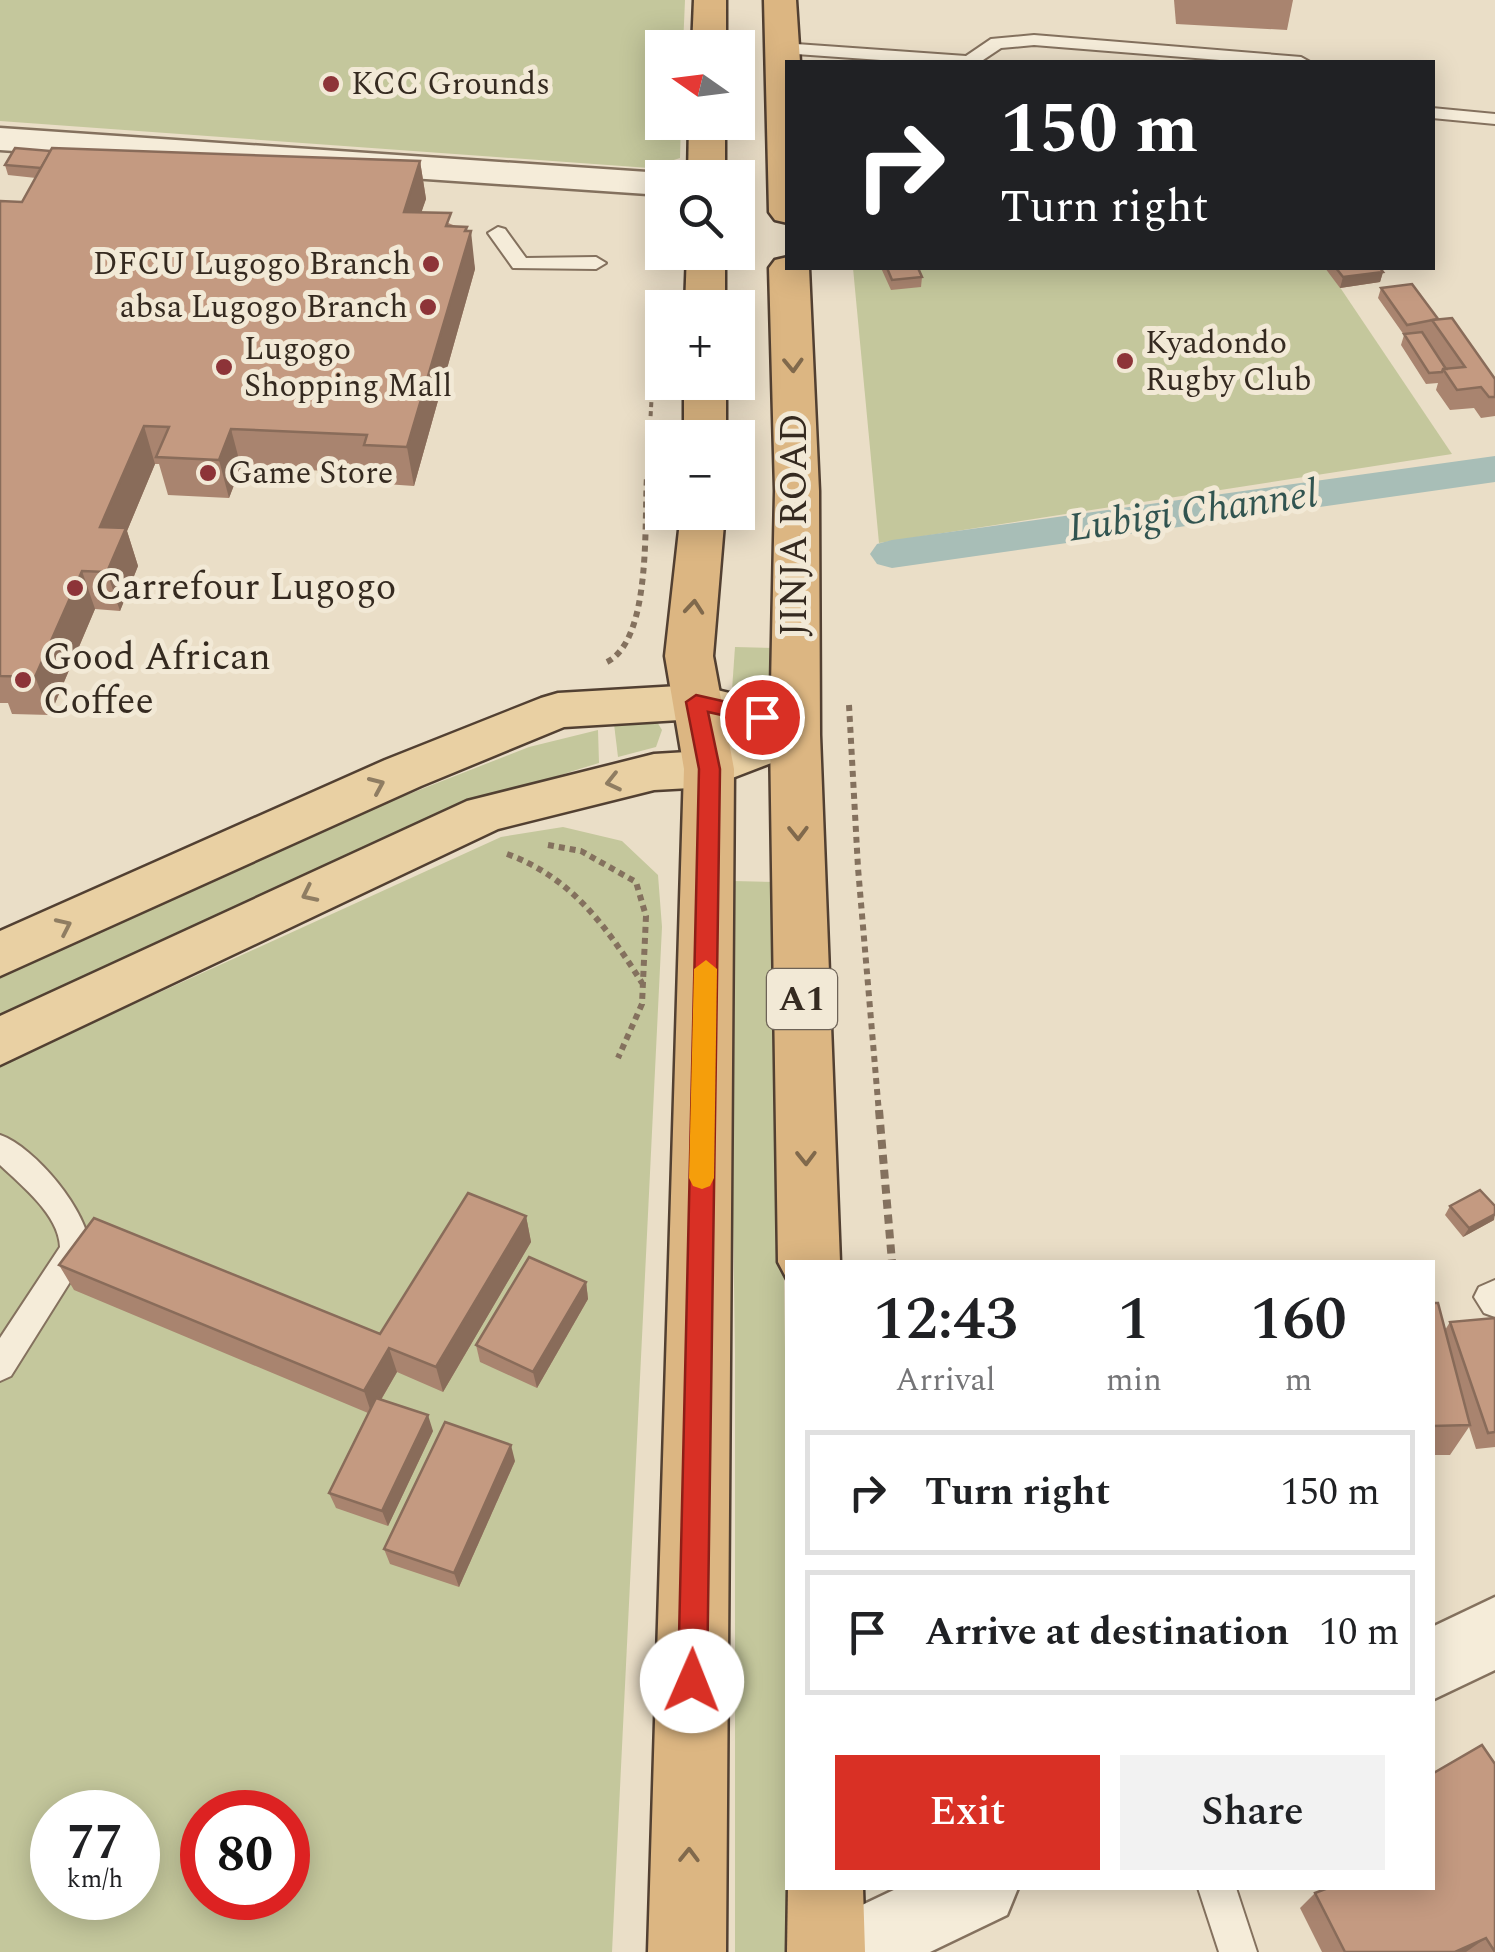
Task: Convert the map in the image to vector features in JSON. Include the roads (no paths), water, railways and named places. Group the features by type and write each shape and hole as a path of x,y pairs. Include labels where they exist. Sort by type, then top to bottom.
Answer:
{"highway":[{"path":"709,30 710,0"},
{"path":"780,0 785,130"},
{"name":"JINJA ROAD","path":"790,270 809,1260"},
{"path":"687,1952 709,769 689,656 700,530"},
{"path":"825,1890 826,1952"}],"main road":[{"path":"0,955 403,773 558,710 696,702 796,730"},
{"path":"0,1042 485,814 654,772 709,769 796,730"}],"street":[{"path":"0,139 645,183"},
{"path":"1435,1664 1495,1632"},
{"path":"847,1952 976,1890"}],"lane":[{"path":"973,60 997,43 1034,40 1277,60"},
{"path":"782,48 943,60"},
{"path":"1435,112 1495,119"},
{"path":"498,233 520,264 596,264"},
{"path":"0,1147 68,1218 78,1238 75,1250 0,1366"},
{"path":"1495,1294 1490,1297 1495,1304"},
{"path":"1218,1890 1238,1952"}],"waterway":[{"name":"Lubigi Channel","path":"892,554 1495,469"}],"place":[{"name":"KCC Grounds","path":"331,84"},
{"name":"DFCU Lugogo Branch","path":"431,264"},
{"name":"absa Lugogo Branch","path":"428,307"},
{"name":"Kyadondo Rugby Club","path":"1125,361"},
{"name":"Lugogo Shopping Mall","path":"224,367"},
{"name":"Game Store","path":"208,473"},
{"name":"Carrefour Lugogo","path":"75,588"},
{"name":"Good African Coffee","path":"23,680"}]}
